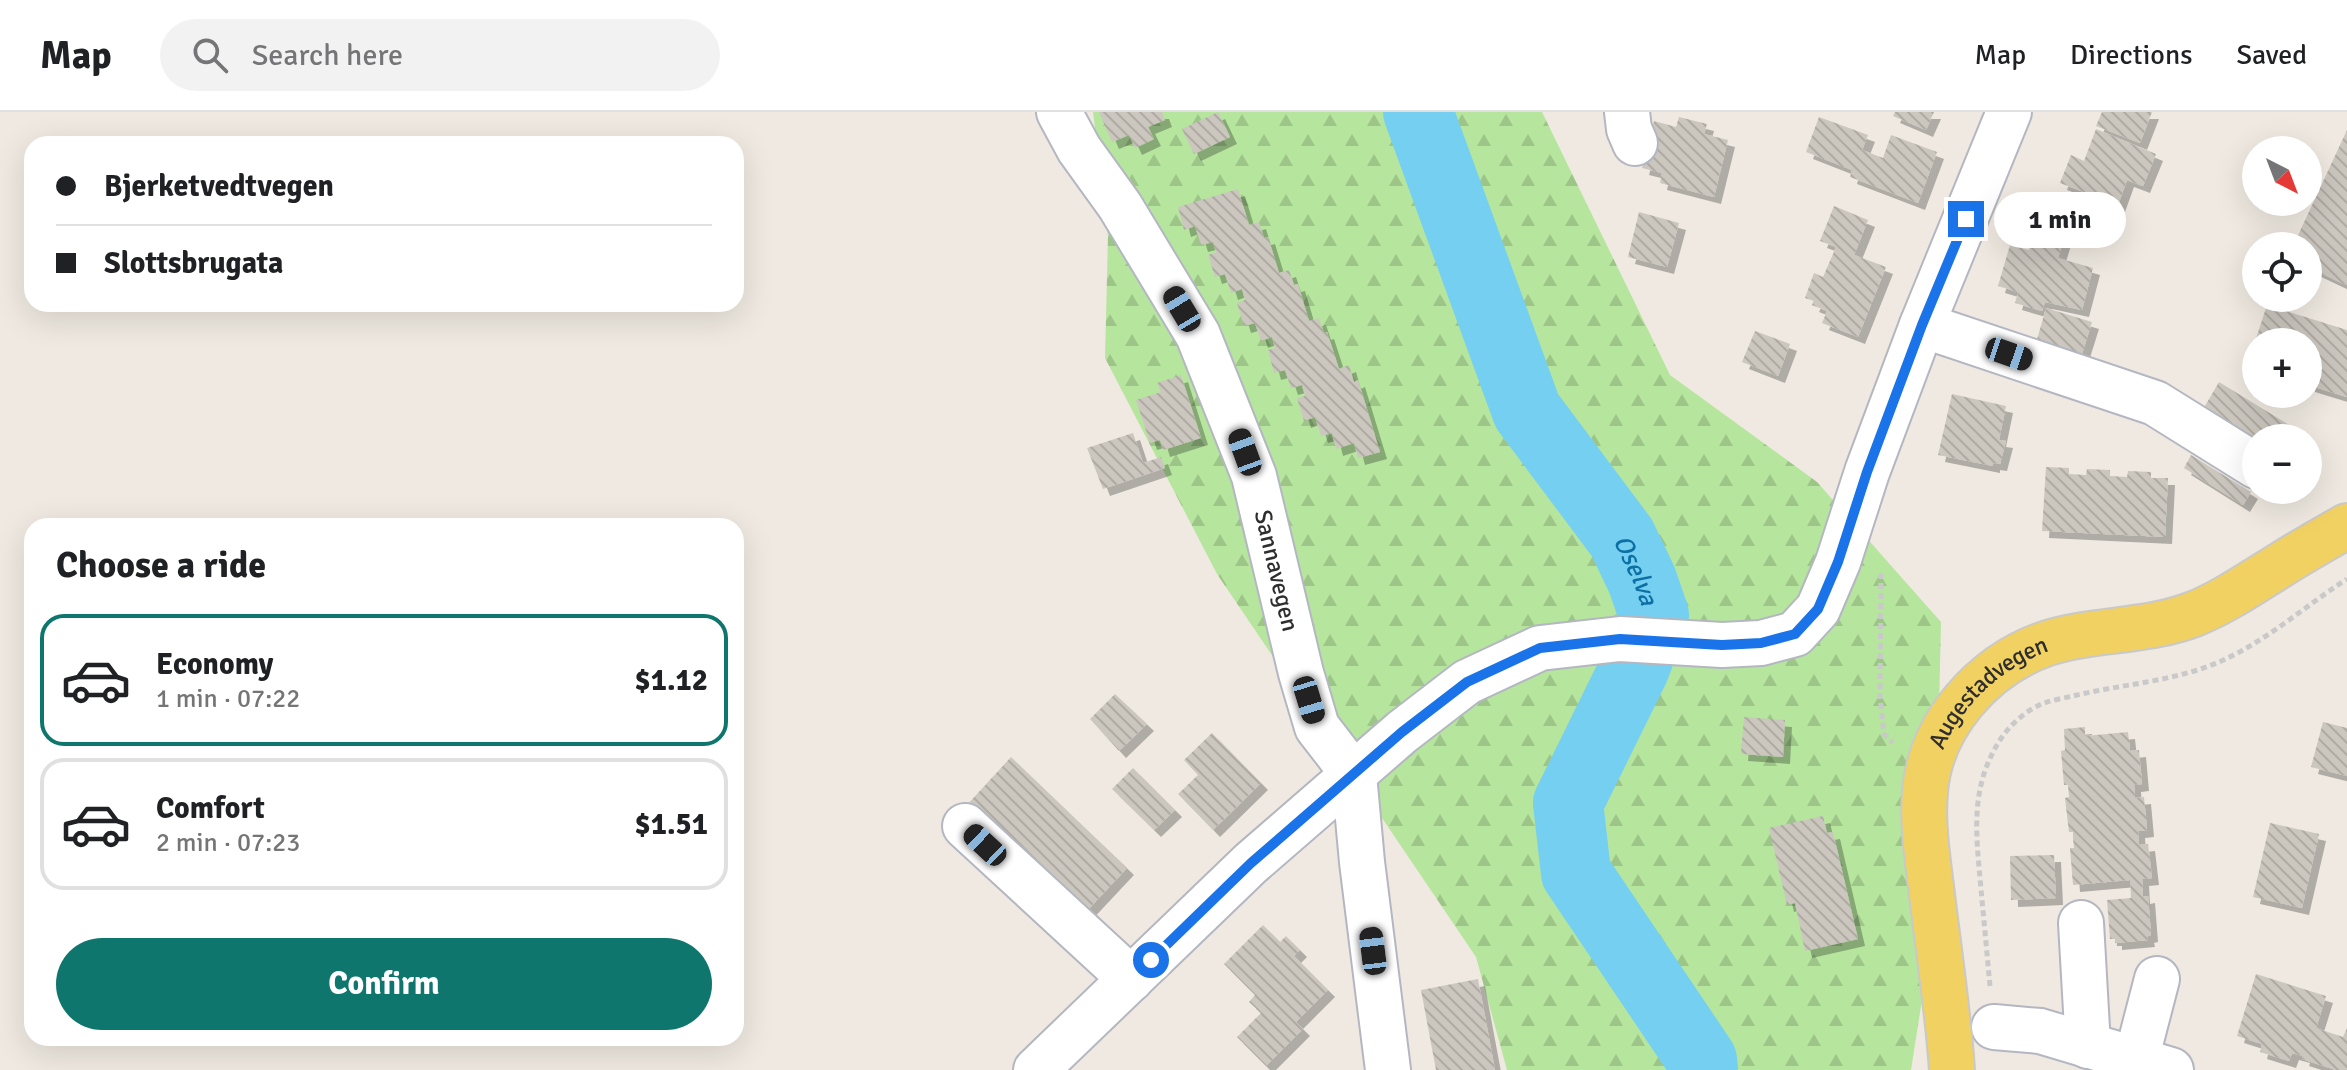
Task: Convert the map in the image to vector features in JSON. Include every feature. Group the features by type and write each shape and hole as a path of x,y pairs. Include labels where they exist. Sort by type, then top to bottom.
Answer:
{"main road":[{"name":"Augestadvegen","path":"1952,1070 1926,842 1925,789 1930,759 1945,727 1964,700 1987,677 2013,659 2045,644 2159,625 2196,613 2235,594 2347,526"}],"street":[{"name":"Sannavegen","path":"1059,112 1079,149 1120,206 1198,335 1254,476 1317,727 1354,775"},
{"path":"1036,1070 1251,863 1402,732 1467,682 1540,648 1620,639 1722,645 1761,643 1795,634 1818,609 1838,562 1867,472 1922,325 2009,112"},
{"path":"1922,325 2155,403 2242,457"},
{"path":"1354,775 1388,1070"},
{"path":"965,826 1131,979"},
{"path":"2081,923 2088,1046"},
{"path":"1994,1027 2040,1031 2153,1065 2157,979"}],"path":[{"path":"1881,564 1880,697 1884,734 1900,752 1930,759"},
{"path":"1994,1027 1976,835 1977,805 1986,764 2008,729 2043,703 2096,690 2180,676 2212,665 2270,633 2347,579"}],"green space":[{"path":"1093,112 1542,112 1670,375 1817,482 1941,622 1934,923 1911,1070 1507,1070 1476,957 1217,574 1105,358 1108,237"}],"building":[{"path":"1099,112 1162,112 1165,120 1148,127 1154,139 1135,148 1129,135 1112,142"},
{"path":"1218,112 1230,137 1194,154 1182,129"},
{"path":"1895,112 1934,112 1926,130 1893,116"},
{"path":"2102,112 2152,112 2140,143 2096,126"},
{"path":"1679,117 1707,124 1704,134 1728,140 1714,197 1660,183 1662,173 1642,168 1654,121 1676,127"},
{"path":"1819,117 1868,135 1862,150 1883,158 1891,135 1937,152 1918,203 1850,177 1852,170 1806,152"},
{"path":"2096,129 2156,154 2143,186 2127,180 2118,205 2060,183 2071,155 2084,161"},
{"path":"2347,130 2346,285 2322,274 2322,232 2300,232 2307,216 2322,216 2322,184"},
{"path":"1238,189 1249,225 1259,222 1264,238 1268,237 1279,273 1289,270 1294,285 1298,284 1309,321 1319,318 1339,369 1349,365 1354,382 1358,380 1380,452 1358,458 1354,443 1336,449 1332,433 1321,436 1315,417 1304,421 1297,398 1305,396 1302,385 1291,388 1285,370 1274,373 1268,350 1275,348 1272,337 1261,341 1255,323 1244,326 1237,303 1245,300 1242,289 1231,293 1225,274 1215,277 1208,255 1216,252 1213,242 1201,245 1195,226 1184,230 1178,207"},
{"path":"1834,206 1868,220 1854,255 1886,267 1858,337 1822,323 1827,311 1812,305 1814,301 1805,298 1814,273 1823,277 1836,247 1820,241"},
{"path":"1639,212 1679,223 1667,267 1628,257"},
{"path":"2036,224 2066,232 2058,258 2093,268 2082,310 2045,302 2042,311 2015,303 2018,292 1998,286 2010,245 2029,250"},
{"path":"2046,308 2092,322 2081,357 2036,343"},
{"path":"2265,312 2289,312 2347,330 2347,397 2322,389 2322,328 2259,328"},
{"path":"1755,331 1790,344 1778,376 1742,362"},
{"path":"1181,375 1201,438 1163,450 1160,440 1150,443 1136,400 1161,392 1157,383"},
{"path":"2219,382 2242,396 2242,408 2261,408 2287,424 2242,424 2242,436 2202,411"},
{"path":"1952,394 2006,406 1999,440 2006,441 2000,464 1993,463 1993,466 1938,455"},
{"path":"1133,433 1143,463 1161,457 1165,468 1103,489 1087,448"},
{"path":"2191,455 2242,486 2243,505 2184,468"},
{"path":"2046,467 2069,468 2069,474 2086,475 2087,469 2110,470 2110,476 2127,477 2128,471 2151,472 2151,478 2168,478 2165,537 2042,531"},
{"path":"1115,694 1147,724 1119,751 1090,719"},
{"path":"1744,717 1785,720 1783,757 1741,754"},
{"path":"2323,722 2347,728 2347,776 2311,767"},
{"path":"2085,727 2085,736 2128,732 2130,751 2139,750 2142,784 2134,785 2135,798 2144,797 2147,830 2138,831 2139,845 2148,844 2152,878 2142,879 2143,897 2148,896 2151,935 2147,936 2148,940 2115,943 2115,939 2110,939 2107,900 2131,898 2130,880 2073,885 2070,848 2074,848 2073,832 2069,832 2065,798 2069,797 2068,785 2064,785 2061,751 2065,750 2064,729"},
{"path":"1212,733 1261,783 1213,830 1178,794 1198,775 1184,760"},
{"path":"1011,757 1127,868 1082,916 966,806"},
{"path":"1133,768 1175,810 1154,830 1112,789"},
{"path":"1823,816 1827,833 1833,832 1858,939 1805,951 1795,903 1787,905 1769,828"},
{"path":"2270,823 2319,834 2302,908 2253,897"},
{"path":"2054,855 2056,898 2011,900 2010,856"},
{"path":"1263,925 1280,942 1286,936 1300,950 1294,956 1328,990 1296,1022 1303,1029 1266,1066 1237,1037 1261,1013 1249,1002 1255,995 1224,964"},
{"path":"2256,974 2326,996 2316,1028 2343,1037 2347,1028 2347,1070 2336,1070 2292,1053 2289,1061 2260,1052 2262,1044 2237,1036"},
{"path":"1478,979 1495,1070 1436,1070 1421,990"}],"waterway":[{"name":"Oselva","path":"1418,112 1527,411 1622,538 1654,615 1635,667 1568,803 1576,873 1702,1060 1703,1070"}],"route":[{"path":"1151,960 1251,863 1402,732 1467,682 1540,648 1620,639 1722,645 1761,643 1795,634 1818,609 1838,562 1867,472 1966,219"}]}
